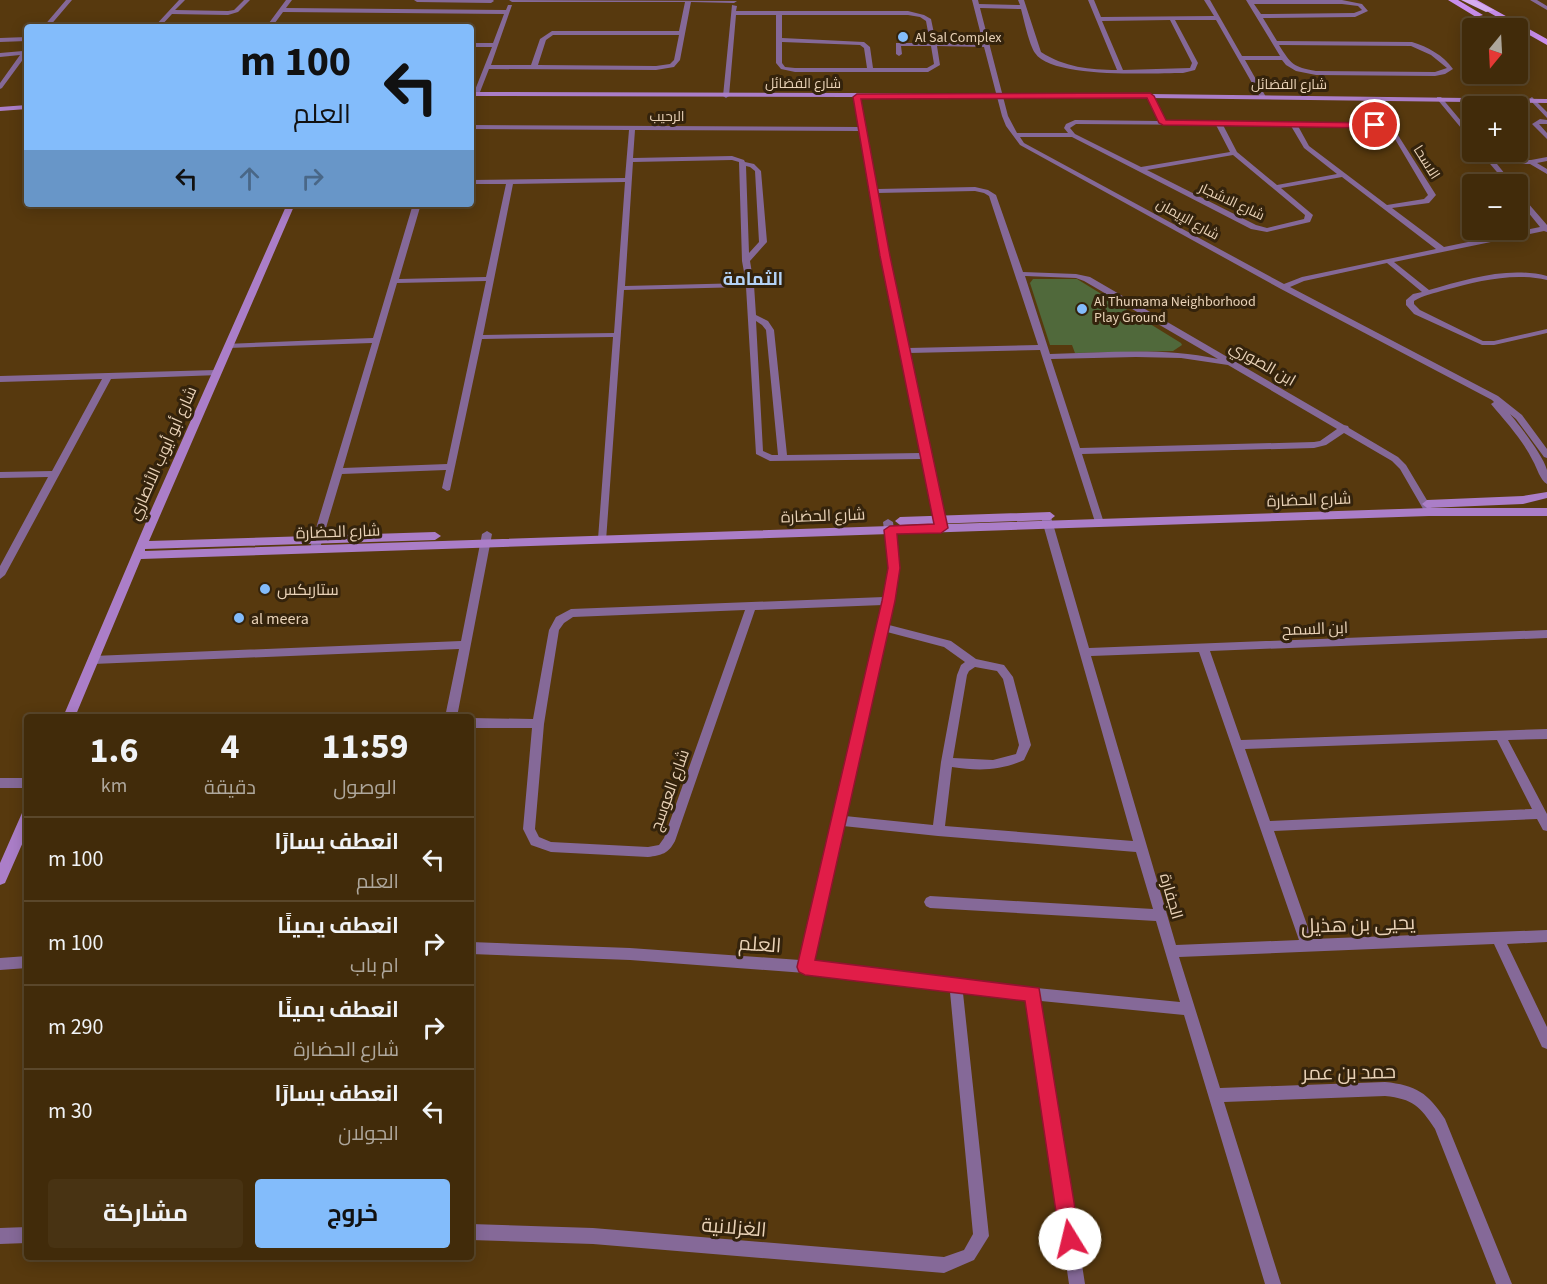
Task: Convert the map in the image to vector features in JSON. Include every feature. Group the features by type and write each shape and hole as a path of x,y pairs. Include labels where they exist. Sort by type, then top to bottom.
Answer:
{"highway":[{"path":"1466,0 1489,10"}],"main road":[{"path":"1452,0 1485,18"},
{"path":"1471,0 1547,42"},
{"path":"1528,43 1547,54"}],"street":[{"path":"49,24 69,0"},
{"path":"160,24 182,0"},
{"path":"171,12 228,13 236,11 247,0"},
{"path":"271,24 289,0"},
{"path":"417,0 491,1"},
{"path":"474,90 487,67 512,0 734,1 726,94 1150,96 1163,123"},
{"path":"1091,0 1120,70"},
{"path":"1207,0 1263,97"},
{"path":"1533,0 1547,8"},
{"path":"487,67 665,68 677,60 688,1"},
{"path":"1250,1 1342,2 1360,5 1365,11 1355,15 1260,16"},
{"path":"1250,1 1284,58 1292,67 1316,73 1435,74 1450,69 1424,48 1412,44 1276,44"},
{"path":"976,3 1023,4 1040,55 1082,70 1183,71 1193,69 1195,63 1172,19"},
{"name":"شارع الإيمان","path":"976,3 998,96 1009,126 1028,147 1506,405 1519,417 1547,455"},
{"path":"282,10 507,12"},
{"path":"734,13 854,10 922,16 929,21 937,65 932,69 870,71 783,68 779,63 779,13"},
{"path":"1098,19 1217,18"},
{"path":"534,67 543,39 552,33 681,33"},
{"path":"896,36 899,54"},
{"path":"0,40 24,39"},
{"path":"780,40 862,43 867,47 870,71"},
{"path":"898,44 986,45"},
{"path":"474,45 495,45"},
{"path":"0,55 24,52"},
{"path":"0,87 7,79 3,79 24,54"},
{"path":"1240,58 1284,58"},
{"name":"شارع الفضائل","path":"474,92 857,97 1150,96 1547,99"},
{"path":"891,93 857,97 873,191 940,524"},
{"path":"1439,98 1462,126"},
{"path":"1532,99 1547,116"},
{"path":"0,104 24,105"},
{"path":"0,109 24,105"},
{"path":"1547,122 1535,124 1547,137"},
{"name":"شارع الاشجار","path":"1073,135 1261,230 1310,218 1234,153 1218,123"},
{"name":"الاسحا","path":"1073,135 1067,128 1069,124 1367,124 1383,127 1394,133 1432,195 1426,201 1386,207"},
{"path":"1293,124 1306,147 1443,250"},
{"name":"الرحيب","path":"474,127 863,129"},
{"path":"603,535 632,128"},
{"path":"1015,135 1073,135"},
{"path":"1140,169 1234,153"},
{"path":"631,160 732,158 742,161 743,164 752,165 758,171 763,242 746,261"},
{"path":"1531,162 1547,159"},
{"path":"1492,162 1502,174"},
{"path":"1531,162 1547,172"},
{"path":"743,164 746,261 750,285 759,452 770,458 926,456"},
{"path":"1275,187 1343,175"},
{"path":"474,182 629,180"},
{"path":"447,488 510,182"},
{"path":"873,191 975,189 992,195 1020,274 1098,519"},
{"name":"شارع أبو أيوب الأنصاري","path":"70,714 139,550 290,207"},
{"path":"316,544 416,207"},
{"path":"1284,287 1302,279 1546,229 1528,207"},
{"path":"1390,262 1427,292"},
{"name":"ابن الصوري","path":"1020,274 1076,276 1087,279 1345,428 1403,467 1427,508"},
{"path":"1545,334 1494,343 1474,340 1412,309 1410,305 1412,297 1427,292 1516,274 1536,274 1547,278"},
{"path":"394,281 490,279"},
{"path":"621,288 750,285"},
{"path":"752,316 765,323 770,330 783,458"},
{"path":"479,338 617,335"},
{"path":"228,346 376,340"},
{"path":"905,351 1043,347"},
{"path":"1046,357 1186,354 1239,367"},
{"path":"0,380 216,373"},
{"path":"0,575 108,376"},
{"name":"شارع الإيمان","path":"1476,390 1500,408 1510,420 1536,458 1547,481"},
{"path":"1076,451 1314,445 1323,443 1345,428"},
{"path":"337,471 451,467"},
{"path":"0,475 55,474"},
{"name":"شارع الحضارة","path":"139,550 1427,508 1546,496"},
{"name":"شارع الحضارة","path":"1427,508 1547,512"},
{"name":"الجفارة","path":"1047,520 1160,915 1273,1284"},
{"path":"805,967 889,601 894,568 889,526"},
{"path":"453,714 486,538"},
{"name":"شارع العوسج","path":"751,608 669,841 662,850 648,852 551,847 535,841 529,829 538,724 554,630 560,620 571,613 889,601"},
{"path":"883,627 946,644 973,662 1000,668 1008,677 1025,745 1020,757 1008,763 980,766 947,762"},
{"name":"ابن السمح","path":"1085,652 1547,634"},
{"path":"93,660 466,645"},
{"path":"1203,647 1308,946"},
{"path":"938,831 962,675 965,668 973,662"},
{"path":"474,723 538,724"},
{"path":"1237,745 1547,734"},
{"path":"1500,736 1547,826"},
{"path":"0,783 24,783"},
{"path":"1265,826 1541,814"},
{"path":"840,821 1141,847"},
{"path":"0,879 24,824"},
{"path":"930,902 1160,915"},
{"name":"يحيى بن هذيل","path":"1171,951 1547,936"},
{"path":"1498,938 1547,1042"},
{"name":"العلم","path":"474,948 630,954 805,967 956,986 1188,1008"},
{"path":"0,964 24,962"},
{"name":"الغزلانية","path":"474,1232 593,1236 944,1265 969,1255 981,1236 956,986"},
{"path":"1033,994 1077,1284"},
{"name":"حمد بن عمر","path":"1215,1095 1385,1089 1403,1090 1418,1095 1440,1124 1504,1284"},
{"path":"0,1236 24,1235"}],"green space":[{"name":"Al Thumama Neighborhood Play Ground","path":"1033,279 1077,279 1182,345 1173,351 1075,353 1072,345 1050,345 1030,283"}],"place":[{"name":"Al Sal Complex","path":"903,37"},
{"name":"Al Thumama Neighborhood Play Ground","path":"1082,309"},
{"name":"ستاربكس","path":"265,589"},
{"name":"al meera","path":"239,618"}],"district":[{"name":"الثمامة","path":"753,279"}],"route":[{"path":"1070,1239 1033,994 805,967 889,601 894,568 890,530 941,528 885,256 865,153 857,97 1150,96 1163,123 1375,125"}]}
